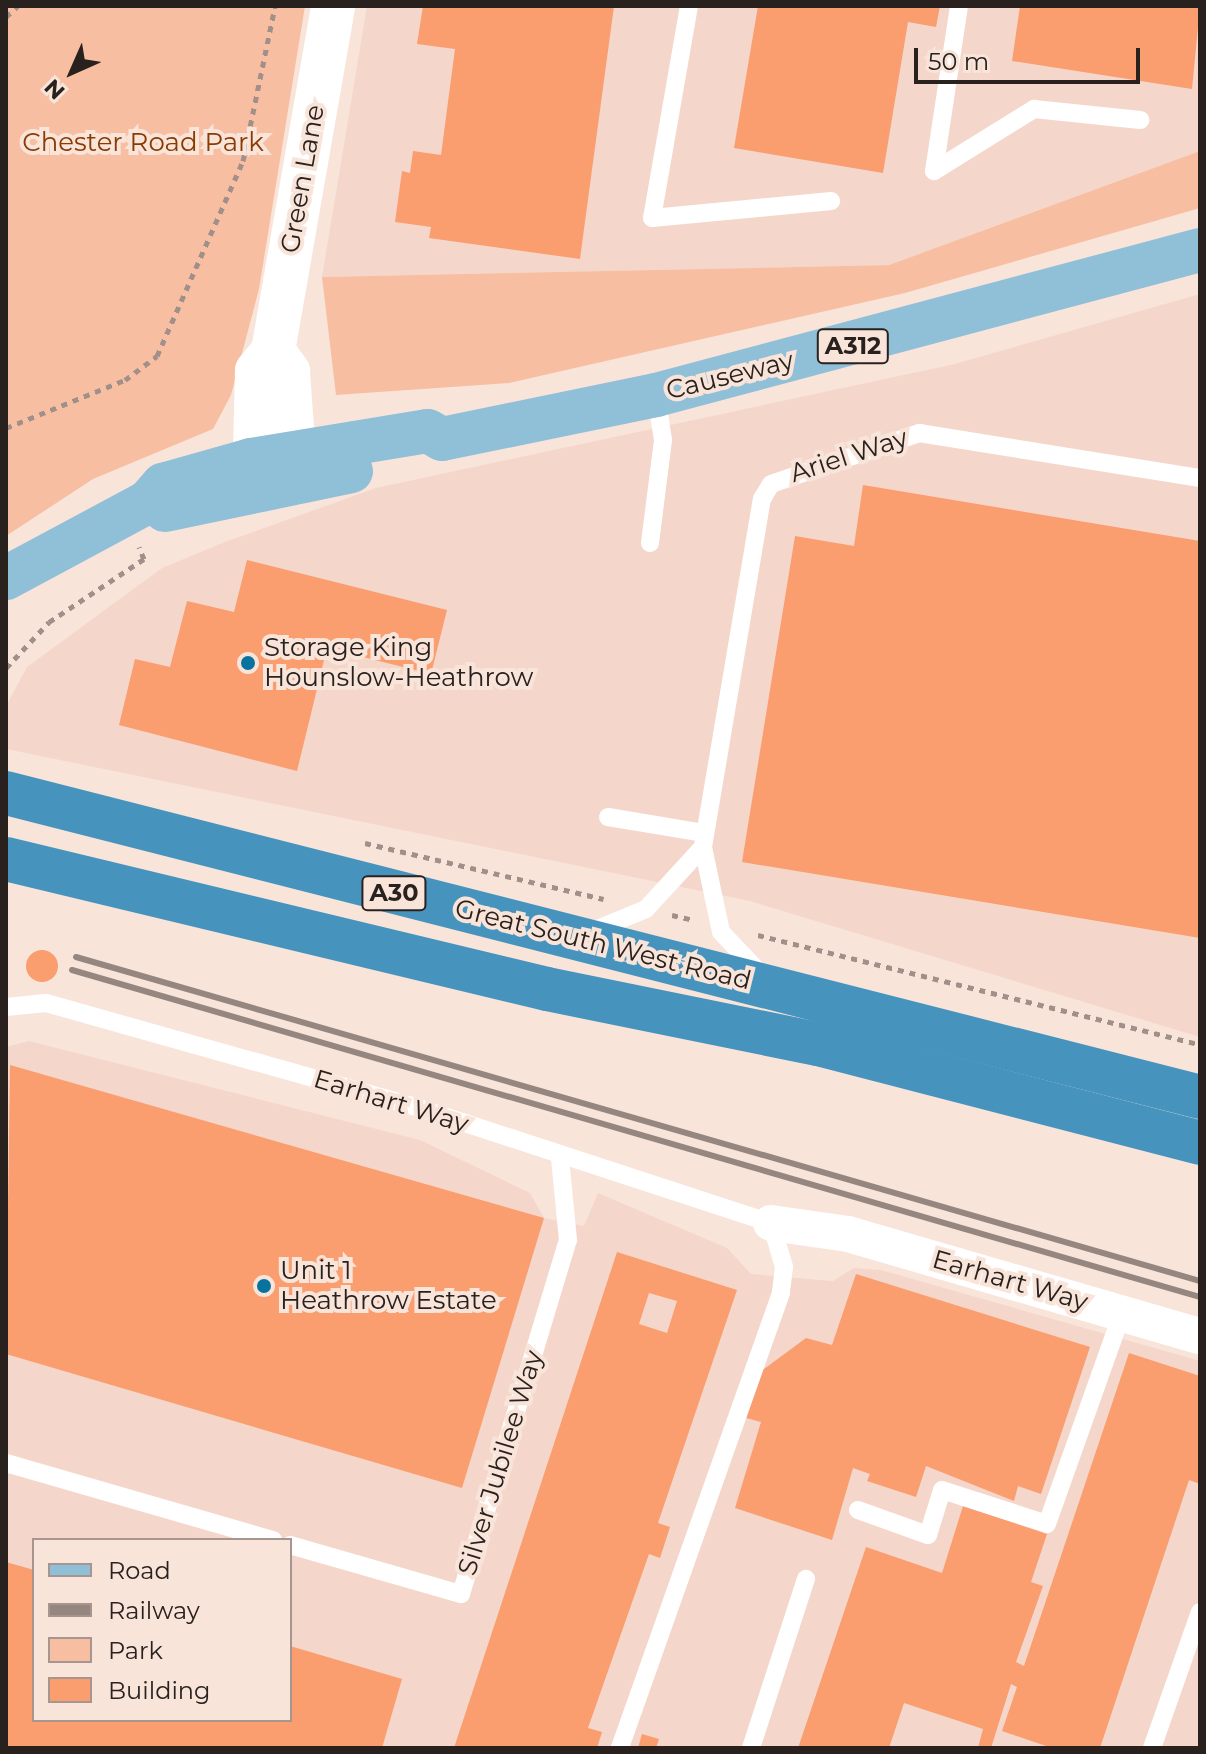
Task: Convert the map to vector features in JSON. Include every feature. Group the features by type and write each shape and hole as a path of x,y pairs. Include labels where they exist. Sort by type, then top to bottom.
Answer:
{"highway":[{"name":"Great South West Road","path":"6,793 1200,1097"},
{"name":"Great South West Road","path":"6,859 547,989 818,1044 1200,1143"}],"main road":[{"name":"Causeway","path":"6,578 148,502 171,513 273,472 430,454 442,439 656,395 1200,250"}],"street":[{"name":"Green Lane","path":"273,472 257,371 273,351 333,6"},
{"name":"Earhart Way","path":"771,1223 848,1234 1200,1336"}],"lane":[{"path":"689,6 652,218 831,201"},
{"path":"959,6 934,171 1034,109 1140,120"},
{"path":"650,543 663,440 656,395"},
{"name":"Ariel Way","path":"784,989 728,945 704,840 762,499 771,484 919,433 1200,478"},
{"path":"571,938 646,909 704,840 608,817"},
{"name":"Earhart Way","path":"6,1007 46,1003 413,1106 560,1159 771,1223"},
{"name":"Silver Jubilee Way","path":"292,1546 461,1594 568,1240 560,1159"},
{"path":"620,1748 781,1293 784,1267 771,1223"},
{"path":"858,1510 928,1535 942,1490 1047,1524 1122,1313"},
{"path":"6,1463 266,1538"},
{"path":"751,1748 806,1579"},
{"path":"1152,1748 1200,1612"}],"path":[{"path":"6,10 18,6"},
{"path":"6,17 18,6"},
{"path":"6,428 125,380 157,356 243,161 275,6"},
{"path":"6,668 17,648 144,559"}],"shaded area":[{"path":"367,6 1200,6 1200,151 889,265 322,277"},
{"path":"1200,294 1200,1037 750,901 6,749 6,706 27,667 162,568 225,542 376,488 955,364"},
{"path":"29,1041 420,1140 530,1193 544,1218 584,1226 598,1193 727,1248 751,1274 833,1281 854,1268 881,1270 1200,1361 1200,1748 6,1748 6,1047"}],"green space":[{"name":"Chester Road Park","path":"6,6 305,6 259,289 231,395 213,429 93,479 6,536"},
{"path":"1200,151 1200,208 905,293 509,383 336,395 322,277 889,265"}],"building":[{"path":"423,6 614,6 580,259 429,238 431,227 395,222 402,171 410,173 413,151 441,155 455,49 417,44"},
{"path":"758,6 940,6 936,27 908,22 883,173 734,148"},
{"path":"1020,6 1200,6 1192,89 1012,61"},
{"path":"863,485 1200,541 1200,938 742,862 795,536 854,546"},
{"name":"Storage King Hounslow-Heathrow","path":"247,560 447,610 431,674 327,648 297,771 119,725 135,659 170,667 187,601 234,612"},
{"path":"42,950 54,954 58,966 54,978 42,982 30,978 26,966 30,954"},
{"name":"Unit 1 Heathrow Estate","path":"10,1065 544,1218 462,1488 6,1354"},
{"path":"617,1252 737,1290 658,1523 670,1527 660,1558 649,1554 588,1728 602,1732 597,1748 454,1748","holes":["649,1293 677,1301 667,1333 639,1324"]},
{"path":"856,1274 1090,1347 1041,1494 1018,1486 1014,1501 926,1466 916,1497 867,1481 870,1474 853,1468 832,1540 735,1508 761,1422 746,1418 760,1372 806,1338 832,1345"},
{"path":"1129,1353 1200,1376 1200,1484 1189,1480 1100,1748 1052,1748 1002,1731 1017,1687 1011,1684 991,1748 978,1748 983,1729 904,1703 889,1748 798,1748 866,1547 942,1573 963,1506 1047,1534 1031,1582 1043,1586 1016,1662 1024,1666"},
{"path":"6,1562 32,1569 32,1722 292,1722 292,1647 402,1679 382,1748 6,1748"},
{"path":"642,1734 659,1739 656,1748 638,1748"}],"railway":[{"path":"76,957 1200,1281"},
{"path":"72,970 1200,1297"}],"place":[{"name":"Storage King Hounslow-Heathrow","path":"248,663"},
{"name":"Unit 1 Heathrow Estate","path":"264,1286"}]}
